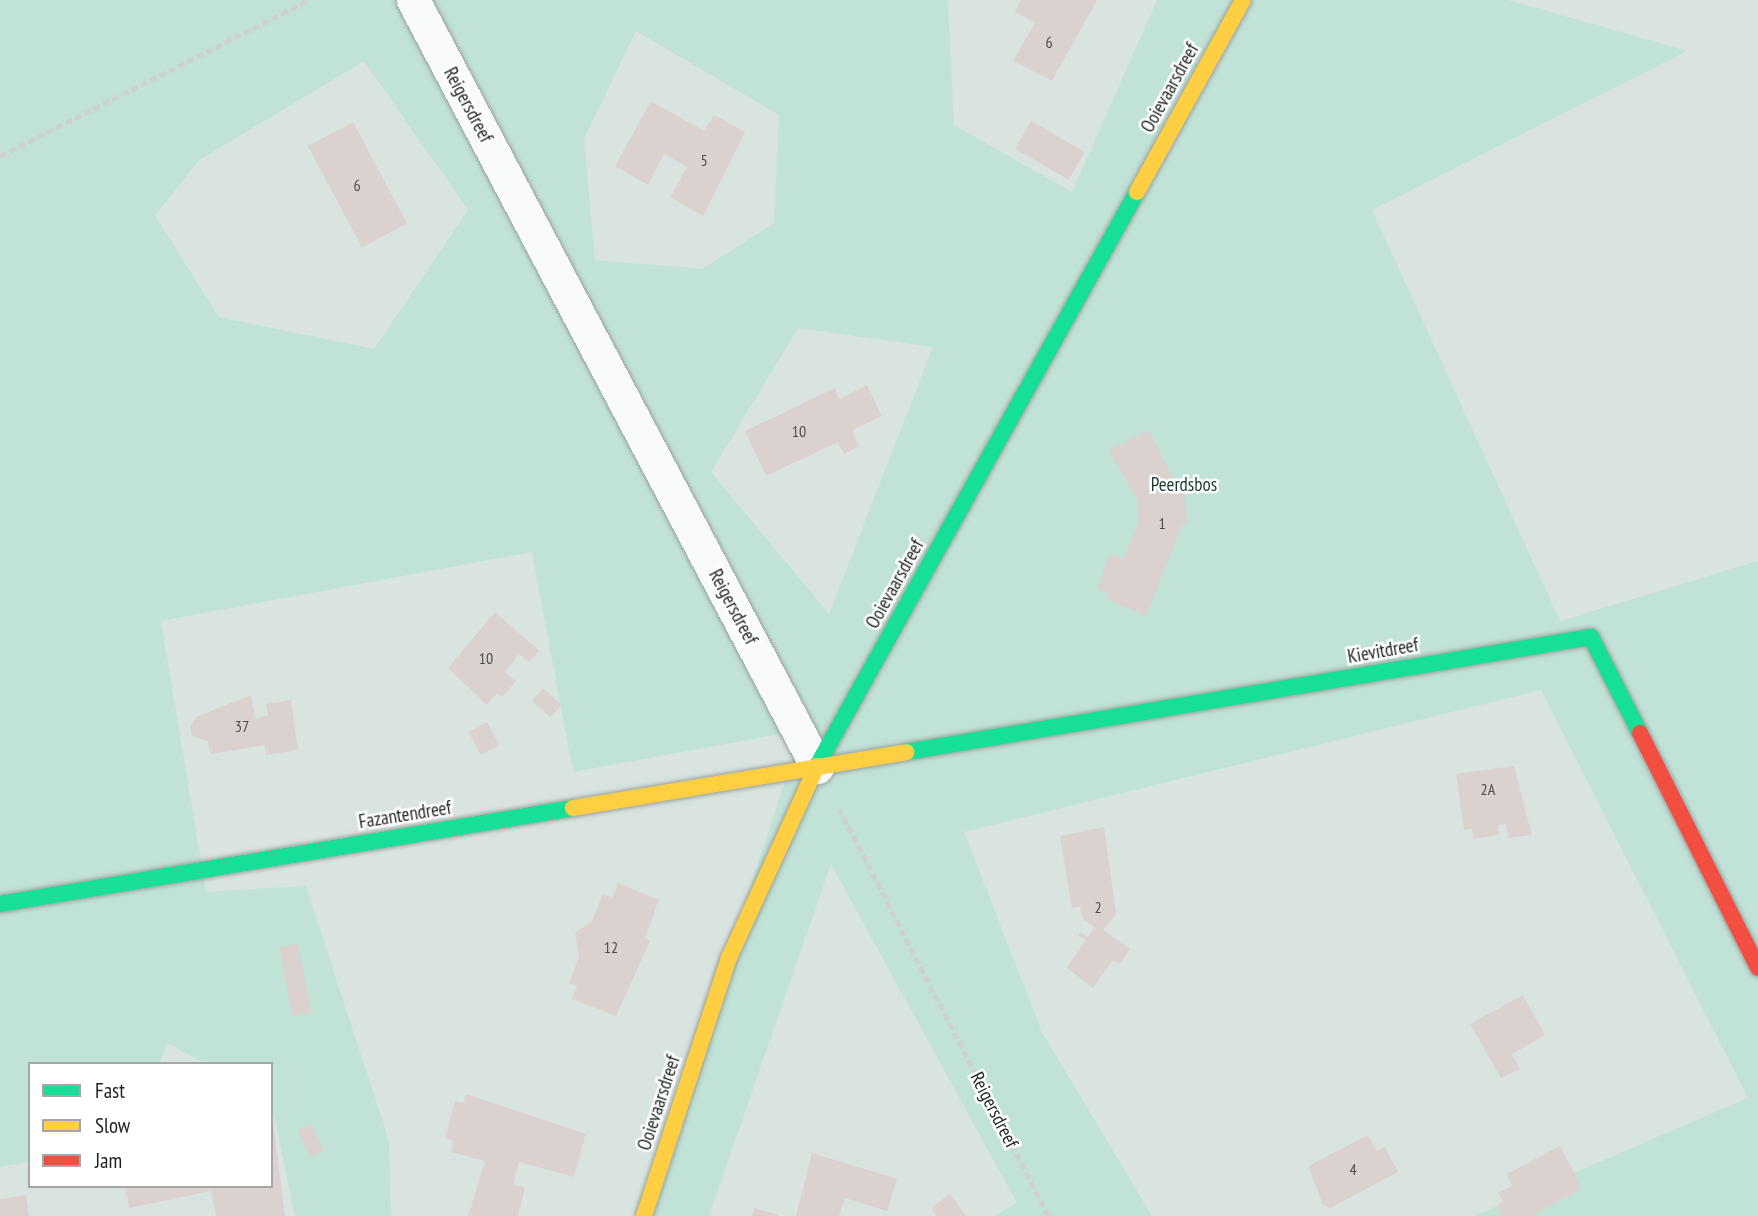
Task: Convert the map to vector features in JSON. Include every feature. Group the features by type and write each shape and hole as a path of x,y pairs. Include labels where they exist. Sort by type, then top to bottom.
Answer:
{"street":[{"name":"Reigersdreef","path":"413,0 817,767"},
{"name":"Ooievaarsdreef","path":"644,1216 729,958 817,767 1243,0"},
{"name":"Kievitdreef","path":"817,767 1591,637 1758,968"},
{"name":"Fazantendreef","path":"0,904 817,767"}],"path":[{"path":"0,156 309,0"},
{"name":"Reigersdreef","path":"817,767 1049,1216"}],"green space":[{"name":"Peerdsbos","path":"0,0 948,0 954,125 1072,192 1157,0 1508,0 1687,51 1372,210 1560,621 1758,561 1758,1216 1474,1216 1748,1098 1541,690 964,832 1042,1032 1152,1216 994,1216 1017,1203 831,864 709,1216 642,1216 802,730 573,772 532,552 161,621 206,892 306,886 389,1141 391,1216 295,1216 273,1110 273,1062 202,1062 167,1043 160,1062 28,1062 28,1162 0,1167","holes":["636,31 779,115 774,223 702,269 595,260 584,139","364,61 468,210 374,349 219,317 155,216 199,160","798,328 933,347 829,614 711,472"]}],"building":[{"path":"1021,0 1097,0 1052,81 1013,61 1035,23 1015,12"},
{"path":"651,101 704,131 714,115 745,132 703,216 670,197 687,167 664,154 648,185 615,166"},
{"path":"1031,121 1085,152 1069,180 1015,149"},
{"path":"353,122 407,224 362,247 308,146"},
{"path":"867,385 882,416 852,430 859,446 844,454 838,442 766,476 745,431 835,388 839,399"},
{"path":"1149,430 1180,493 1185,493 1187,524 1182,525 1146,616 1107,599 1109,594 1097,589 1110,554 1124,558 1139,521 1137,499 1109,450"},
{"path":"495,612 539,651 529,662 519,654 505,672 516,681 502,697 497,693 487,705 448,668"},
{"path":"543,688 562,705 550,717 532,701"},
{"path":"251,695 255,719 268,715 266,704 291,700 298,750 266,755 265,745 210,754 208,741 192,736 190,727 196,717"},
{"path":"487,722 499,745 481,755 468,732"},
{"path":"1514,766 1532,835 1508,838 1506,824 1498,825 1499,835 1473,839 1472,829 1464,830 1456,774"},
{"path":"1104,827 1116,914 1103,930 1130,949 1120,964 1113,960 1093,988 1067,968 1086,940 1078,936 1080,932 1088,937 1094,927 1083,919 1080,907 1072,908 1060,836"},
{"path":"618,883 659,900 645,938 650,941 616,1016 572,999 577,986 569,983 579,957 575,933 592,921 603,894 612,898"},
{"path":"298,944 311,1013 293,1016 279,948"},
{"path":"1523,995 1545,1035 1512,1054 1520,1069 1501,1078 1470,1024"},
{"path":"466,1094 586,1134 574,1177 519,1162 513,1184 525,1188 518,1216 468,1216 485,1161 451,1152 454,1141 445,1138 455,1101 463,1103"},
{"path":"273,1121 285,1216 216,1216 211,1191 129,1208 125,1188 273,1188"},
{"path":"311,1124 324,1151 311,1158 298,1131"},
{"path":"1368,1135 1377,1151 1385,1147 1398,1172 1330,1208 1323,1205 1308,1166"},
{"path":"1560,1146 1582,1189 1531,1216 1503,1216 1497,1205 1503,1201 1498,1193 1512,1186 1507,1174"},
{"path":"812,1153 897,1179 887,1211 845,1198 839,1216 796,1216"},
{"path":"950,1194 966,1216 937,1216 931,1208"},
{"path":"26,1195 29,1216 0,1216 0,1199"},
{"path":"754,1208 779,1215 779,1216 752,1216"}],"traffic: fast":[{"path":"817,766 1137,192"},
{"path":"906,752 1591,637 1640,733"},
{"path":"0,904 573,808"}],"traffic: slow":[{"path":"1137,192 1243,0"},
{"path":"573,808 906,752"},
{"path":"644,1216 729,958 817,766"}],"traffic: jam":[{"path":"1640,733 1758,968"}]}
